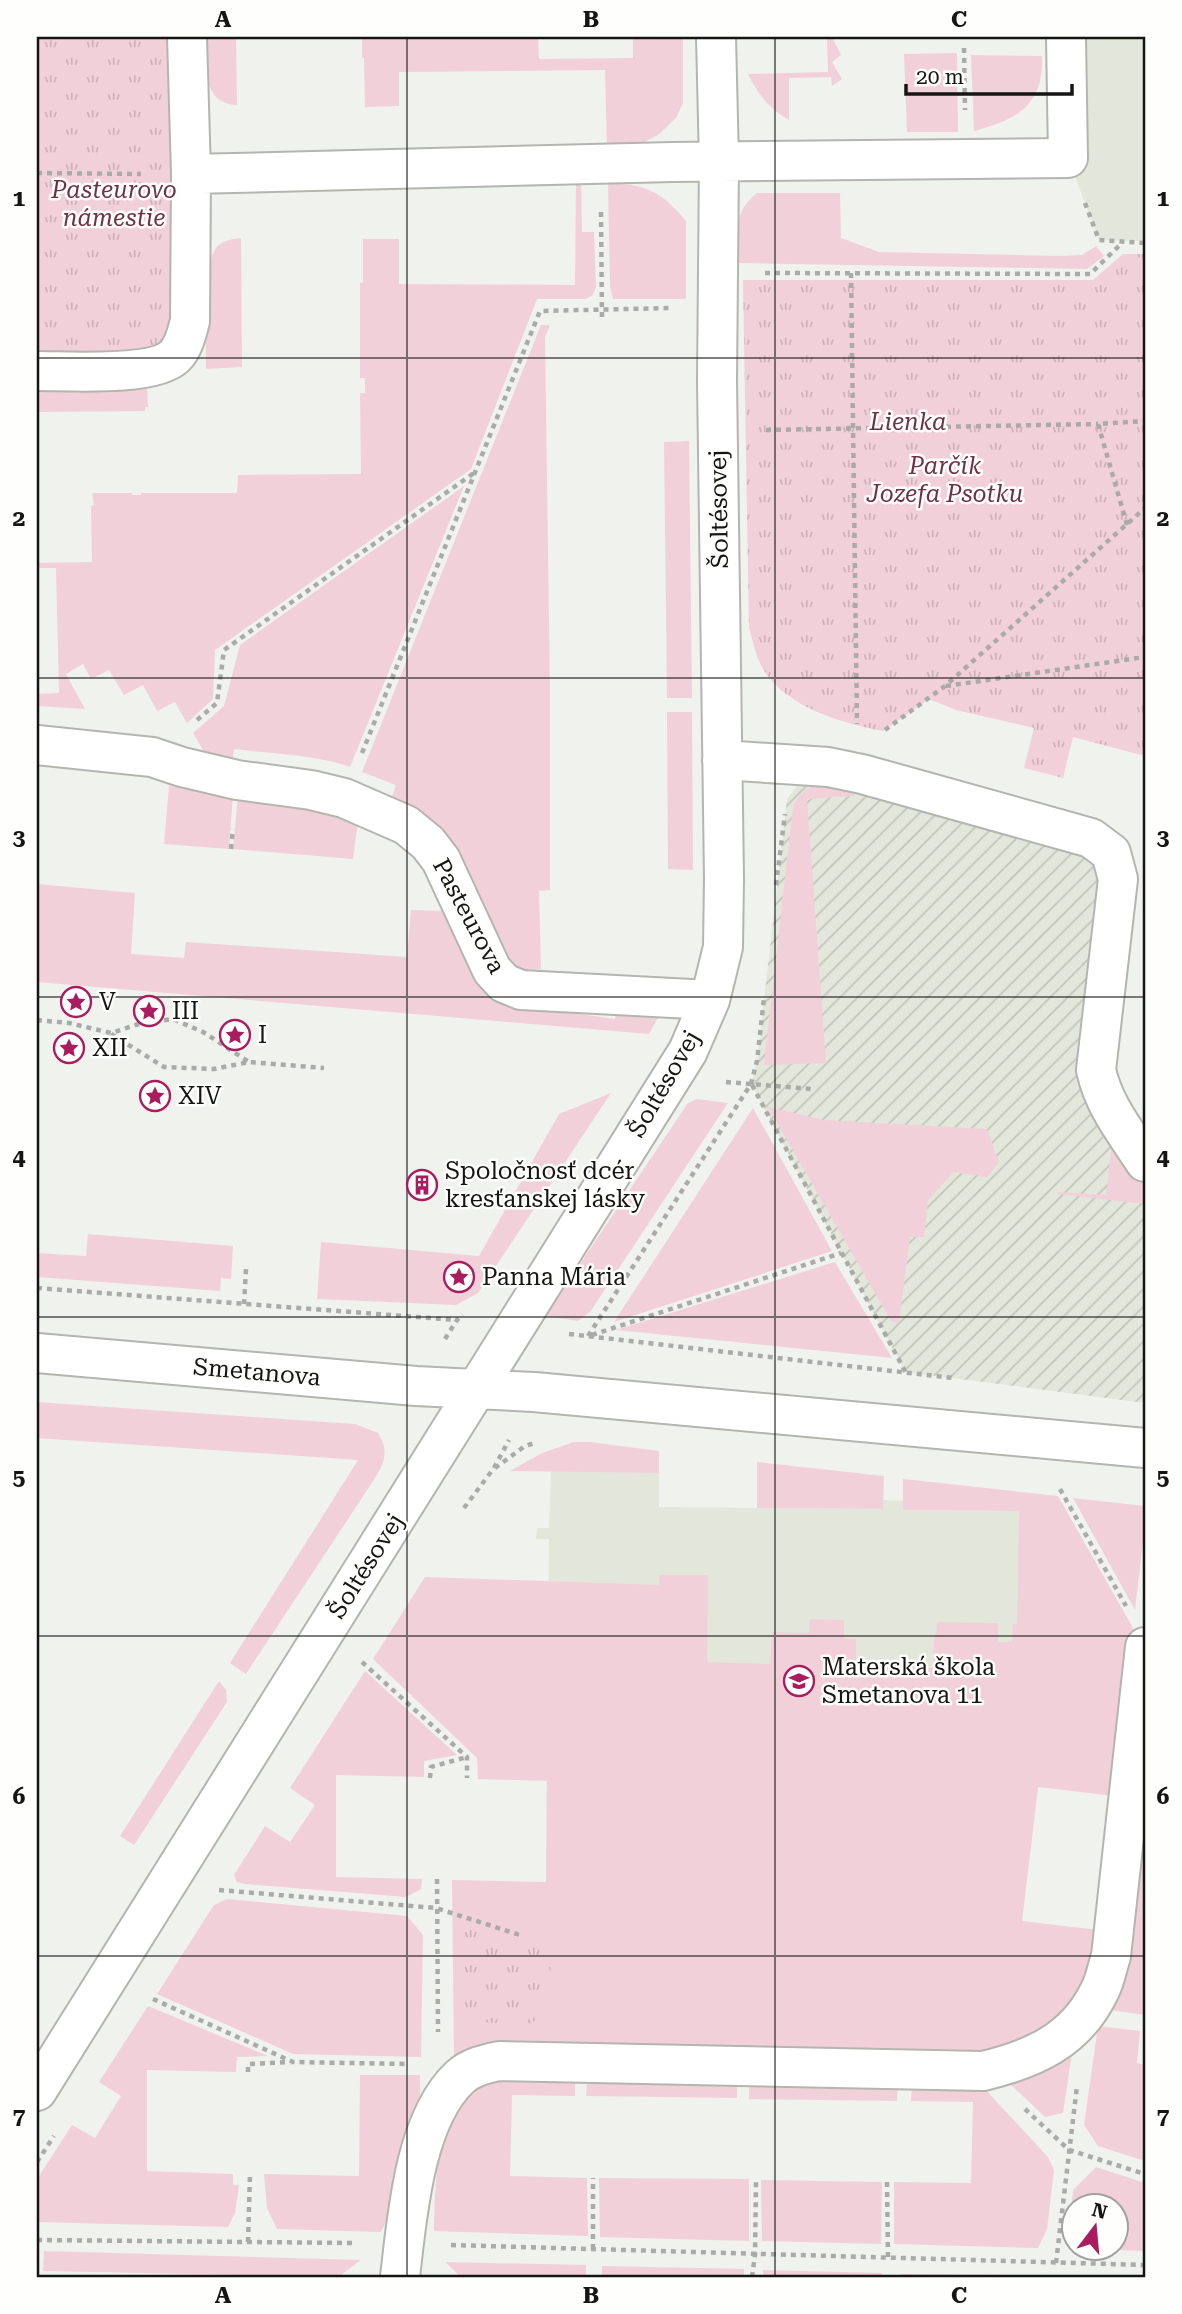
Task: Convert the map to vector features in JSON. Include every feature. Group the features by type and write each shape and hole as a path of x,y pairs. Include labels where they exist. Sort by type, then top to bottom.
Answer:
{"street":[{"path":"37,371 133,370 158,366 175,356 185,340 190,321 191,174 187,37"},
{"name":"Šoltésovej","path":"37,2091 688,1051 710,1000 723,947 724,878 716,37"},
{"path":"191,174 601,164 1068,158 1066,37"},
{"name":"Pasteurova","path":"37,745 152,757 237,780 311,790 344,798 406,825 428,843 442,860 492,970 504,983 521,990 710,1000"},
{"path":"722,760 843,758 862,774 1091,838 1111,853 1118,879 1096,1070 1101,1090 1114,1116 1145,1162"},
{"name":"Smetanova","path":"37,1353 402,1385 477,1388 1145,1448"},
{"path":"401,2260 417,2166 445,2078 460,2076 480,2065 499,2061 983,2071 1038,2054 1060,2040 1086,2015 1101,1990 1111,1956 1139,1632"}],"path":[{"path":"964,48 965,160"},
{"path":"1068,158 1099,240 1145,243"},
{"path":"601,164 602,320"},
{"path":"37,173 191,174"},
{"path":"344,798 540,311 602,309 718,290 852,273 1090,274 1122,243"},
{"path":"843,758 854,428 852,273"},
{"path":"718,432 1145,421"},
{"path":"1098,424 1127,526"},
{"path":"152,757 217,703 224,650 475,473"},
{"path":"775,894 787,799 800,782 843,758 946,686 1145,509"},
{"path":"946,686 1145,657"},
{"path":"588,1336 751,1084 757,1061 765,991"},
{"path":"111,1033 139,1024 173,1019 203,1032 249,1062"},
{"path":"37,1020 69,1023 111,1033 164,1067 214,1069 249,1062 324,1068"},
{"path":"670,1078 812,1089"},
{"path":"751,1084 905,1372 930,1427"},
{"path":"588,1336 841,1253"},
{"path":"244,1304 246,1269"},
{"path":"37,1288 457,1320 959,1379"},
{"path":"1059,1488 1139,1632"},
{"path":"362,1662 467,1757 467,1778"},
{"path":"430,1777 431,1767 467,1757"},
{"path":"248,2072 248,2064 293,2062 445,2078 438,2049 437,1879"},
{"path":"215,1890 436,1908 517,1934 515,1941"},
{"path":"146,1996 293,2062"},
{"path":"1056,2263 1086,2015"},
{"path":"983,2071 1069,2150 1145,2175"},
{"path":"248,2242 250,2174"},
{"path":"593,2178 593,2249"},
{"path":"752,2277 756,2180"},
{"path":"887,2182 888,2257"},
{"path":"37,2240 248,2242 401,2260 593,2249 1145,2265"}],"shaded area":[{"path":"1066,37 1145,37 1145,241 1099,240 1068,158"},
{"path":"828,767 1111,853 1096,1070 1145,1162 1145,1403 905,1372 751,1084 757,1061 787,799 800,782"},
{"name":"Materská škola Smetanova 11","path":"551,1471 659,1473 659,1507 883,1509 883,1500 903,1501 903,1510 1019,1511 1038,1787 1022,1921 546,1882 549,1539 536,1539 537,1528 549,1528"}],"green space":[{"name":"Pasteurovo námestie","path":"37,37 187,37 185,340 37,371"},
{"path":"204,37 236,37 237,105 225,103 211,89"},
{"path":"362,37 538,37 539,59 633,58 633,37 683,37 683,103 676,118 658,135 641,144 607,149 605,70 399,72 399,106 365,107"},
{"path":"827,37 832,37 841,55 832,62 842,79 832,86 831,77 789,78 789,120 765,100 748,74 828,72"},
{"path":"957,53 958,132 907,132 904,54"},
{"path":"971,55 1042,56 1038,87 1024,108 1003,122 974,131"},
{"path":"576,183 581,183 582,232 594,232 596,287 592,296 585,299 537,299 471,469 215,650 213,699 187,723 175,702 157,711 143,685 124,695 109,670 91,679 83,664 66,674 85,709 37,706 37,694 59,693 56,568 37,568 37,563 92,562 92,493 237,493 238,475 361,474 360,393 365,393 365,378 360,378 363,239 399,239 399,284 575,285"},
{"path":"608,183 633,185 661,196 686,221 686,299 613,299 610,287"},
{"path":"757,193 840,193 841,238 879,252 1058,256 1082,255 1096,246 1104,256 1087,269 738,263 737,233 740,216 743,208"},
{"path":"241,238 242,367 206,369 206,306 212,257 221,244"},
{"name":"Parčík Jozefa Psotku","path":"1123,254 1145,254 1145,756 1073,737 1063,778 1024,768 1034,728 956,710 929,699 883,731 817,712 786,694 773,683 763,669 749,628 743,280 1093,280"},
{"path":"541,325 550,325 545,337 550,890 539,891 541,969 523,970 506,958 426,819 392,796 396,785 362,772"},
{"path":"147,382 148,407 145,407 145,411 37,412 37,385"},
{"path":"689,441 692,698 667,698 664,442"},
{"path":"464,486 350,767 307,757 234,749 232,764 208,758 193,733 224,706 240,645"},
{"path":"667,712 692,712 693,870 668,869"},
{"path":"826,781 851,786 854,796 807,799 826,1063 764,1065 793,807 806,790"},
{"path":"169,786 233,794 229,849 164,844"},
{"path":"238,795 294,802 358,820 353,859 233,849"},
{"path":"37,884 135,893 131,954 184,958 186,942 407,957 411,910 450,911 542,1009 615,1019 617,1008 661,1012 649,1034 37,982"},
{"path":"611,1093 478,1293 456,1305 317,1299 321,1242 479,1256 559,1114"},
{"path":"697,1099 728,1103 590,1312 578,1321 545,1316 688,1103"},
{"path":"768,1107 824,1120 987,1129 999,1162 987,1177 954,1172 928,1200 924,1237 910,1237 899,1323 891,1321"},
{"path":"753,1108 832,1251 614,1322"},
{"path":"1111,1151 1121,1156 1145,1181 1145,1204 1058,1194 1106,1195"},
{"path":"88,1234 233,1246 231,1279 221,1278 220,1291 37,1277 37,1253 86,1256"},
{"path":"835,1262 892,1358 616,1330"},
{"path":"37,1402 355,1424 378,1433 385,1450 375,1478 246,1674 230,1663 358,1460 37,1438"},
{"path":"574,1442 659,1451 659,1473 510,1471 542,1453"},
{"path":"757,1462 884,1476 883,1509 757,1508"},
{"name":"Materská škola Smetanova 11","path":"903,1479 1058,1496 1133,1628 1114,1796 1038,1787 1022,1921 1098,1930 1089,1975 1078,1999 1060,2018 1035,2033 1008,2044 982,2050 501,2044 454,2061 452,1880 546,1882 547,1781 478,1779 477,1758 373,1659 425,1577 659,1585 659,1575 708,1575 707,1662 770,1664 772,1632 809,1633 810,1619 844,1620 844,1638 856,1639 856,1663 922,1665 923,1668 933,1668 937,1622 998,1623 998,1642 1012,1642 1013,1624 1017,1623 1019,1511 903,1510"},
{"path":"1073,1498 1145,1506 1135,1610"},
{"path":"365,1671 457,1755 424,1761 424,1777 336,1775 336,1877 422,1879 421,1889 406,1897 237,1882 234,1875 265,1826 290,1842 315,1805 290,1788"},
{"path":"219,1681 226,1690 227,1702 134,1845 120,1836"},
{"path":"1145,1822 1145,2015 1109,2010 1126,1961"},
{"path":"227,1899 407,1916 423,1935 421,2057 293,2054 157,1994 214,1905"},
{"path":"457,1925 538,1949 551,1963 546,2016 525,2025 469,2021 457,2003"},
{"path":"148,2006 268,2056 237,2057 236,2072 147,2070 147,2171 233,2174 233,2185 239,2185 235,2213 228,2227 37,2222 37,2179 72,2125 95,2138 121,2096 99,2082"},
{"path":"1098,2026 1140,2031 1137,2063 1145,2065 1145,2161 1098,2146 1084,2125"},
{"path":"1072,2053 1063,2113 1045,2117 1008,2082"},
{"path":"360,2075 420,2075 420,2100 404,2137 392,2209 381,2232 277,2229 267,2208 264,2174 359,2176"},
{"path":"575,2079 575,2096 512,2095 510,2176 587,2178 588,2236 434,2231 442,2142 461,2103 477,2089 499,2080"},
{"path":"587,2079 737,2082 737,2098 586,2096"},
{"path":"749,2082 898,2085 897,2101 749,2099"},
{"path":"912,2085 981,2085 1048,2157 1054,2170 1047,2229 1038,2248 894,2244 894,2182 971,2183 973,2102 911,2101"},
{"path":"1096,2167 1145,2183 1145,2251 1130,2251 1130,2192 1073,2190"},
{"path":"599,2178 749,2179 749,2241 600,2237"},
{"path":"761,2180 882,2182 881,2244 762,2241"},
{"path":"44,2251 361,2260 338,2277 43,2271"},
{"path":"445,2262 586,2265 586,2277 461,2277"},
{"path":"602,2266 744,2269 744,2277 602,2277"},
{"path":"763,2270 882,2273 882,2277 763,2277"},
{"path":"900,2274 1007,2275 1007,2277 900,2277"}],"place":[{"name":"V","path":"76,1002"},
{"name":"III","path":"149,1011"},
{"name":"I","path":"235,1035"},
{"name":"XII","path":"69,1048"},
{"name":"XIV","path":"155,1096"},
{"name":"Spoločnosť dcér kresťanskej lásky","path":"422,1185"},
{"name":"Panna Mária","path":"459,1277"},
{"name":"Materská škola Smetanova 11","path":"799,1681"}],"park label":[{"name":"Lienka","path":"908,422"}]}
